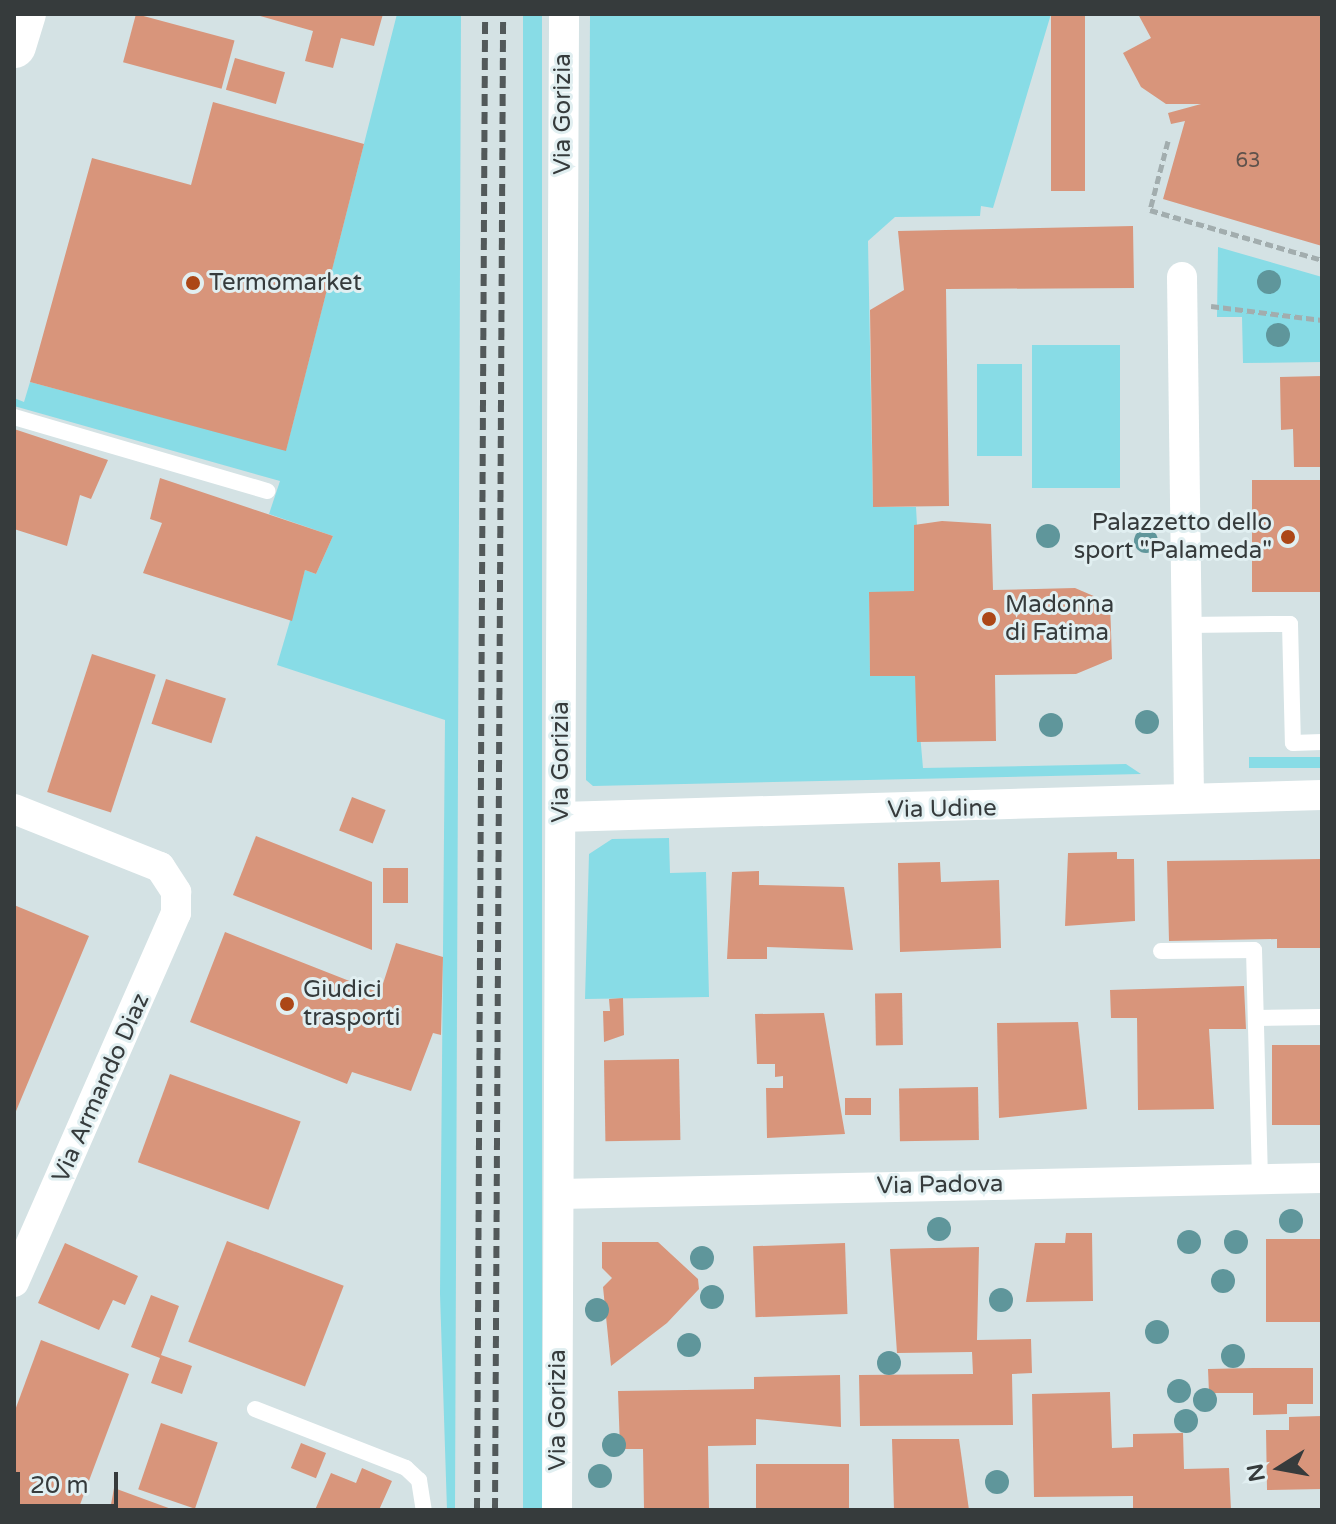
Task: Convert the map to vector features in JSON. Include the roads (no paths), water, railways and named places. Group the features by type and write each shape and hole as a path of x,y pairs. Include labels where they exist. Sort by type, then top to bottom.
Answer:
{"street":[{"path":"14,46 24,14"},
{"name":"Via Gorizia","path":"557,1510 564,14"},
{"path":"1182,291 1189,798"},
{"name":"Via Udine","path":"561,817 1322,795"},
{"name":"Via Armando Diaz","path":"14,809 146,860 176,892 169,935 14,1282"},
{"name":"Via Padova","path":"559,1194 1322,1178"}],"lane":[{"path":"14,417 267,491"},
{"path":"1186,625 1290,624 1293,743 1322,742"},
{"path":"1161,951 1254,950 1260,1178"},
{"path":"1256,1018 1322,1017"},
{"path":"255,1409 406,1468 419,1480 424,1510"}],"railway":[{"path":"477,1510 485,14"},
{"path":"495,1510 503,14"}],"place":[{"name":"Termomarket","path":"193,283"},
{"name":"Palazzetto dello sport \"Palameda\"","path":"1288,537"},
{"name":"Madonna di Fatima","path":"989,619"},
{"name":"Giudici trasporti","path":"287,1004"}]}
